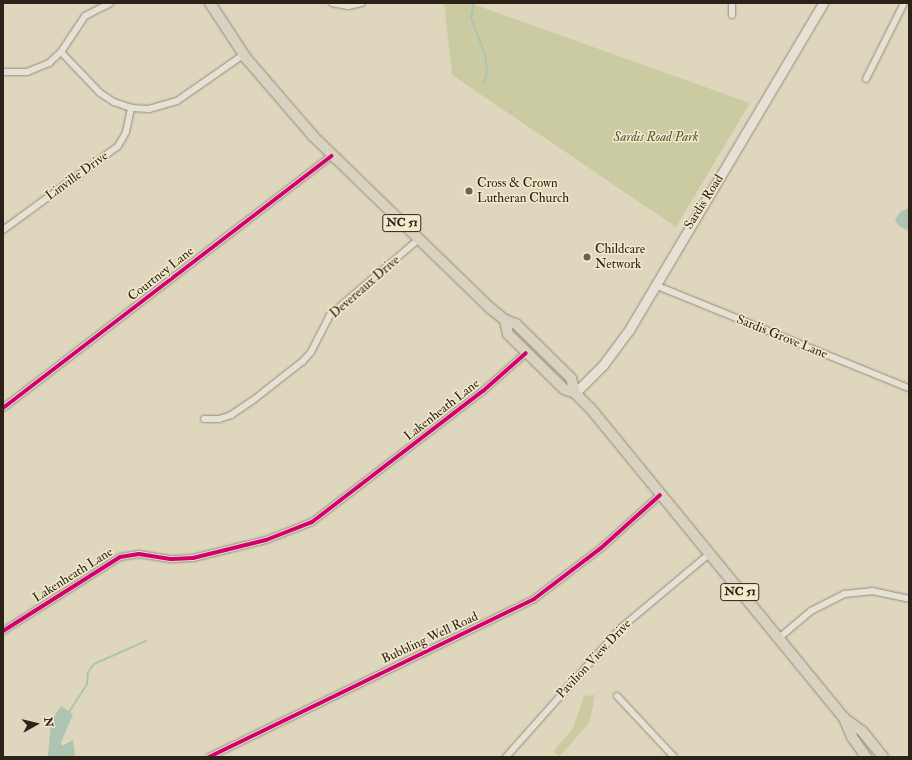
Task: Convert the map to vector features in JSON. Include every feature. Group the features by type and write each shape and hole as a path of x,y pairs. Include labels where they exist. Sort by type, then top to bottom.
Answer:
{"main road":[{"name":"NC 51","path":"210,3 243,55 279,100 332,156 505,320 516,324 571,378 575,393 844,718 862,731 883,757"},
{"name":"Sardis Road","path":"575,393 616,348 655,286 824,3"},
{"name":"NC 51","path":"505,320 508,334 526,353 564,389 575,393"},
{"name":"NC 51","path":"844,718 852,737 866,757"}],"street":[{"path":"3,72 17,73 39,68 61,52 85,16 110,3"},
{"path":"332,3 348,6 362,3"},
{"path":"732,3 732,15"},
{"path":"866,79 904,3"},
{"path":"61,52 100,93 114,102 131,108 149,109 173,103 243,55"},
{"name":"Linville Drive","path":"3,230 118,146 126,132 131,108"},
{"name":"Courtney Lane","path":"3,408 332,156"},
{"name":"Devereaux Drive","path":"204,419 219,419 236,412 303,361 311,352 330,315 419,239"},
{"name":"Sardis Grove Lane","path":"655,286 909,388"},
{"name":"Lakenheath Lane","path":"3,631 120,557 139,554 172,559 193,558 266,540 312,522 483,391 526,353"},
{"name":"Bubbling Well Road","path":"210,757 534,599 601,548 660,495"},
{"name":"Pavilion View Drive","path":"506,757 622,627 708,554"},
{"path":"779,638 811,611 845,594 872,591 909,599"},
{"path":"617,696 674,757"}],"green space":[{"name":"Sardis Road Park","path":"444,3 470,3 750,103 676,227 452,75"},
{"path":"595,695 590,722 560,756 553,752 573,728 584,696"}],"shaded area":[{"path":"909,208 909,231 899,226 895,220 900,212"},
{"path":"61,706 73,714 61,743 62,746 73,740 75,757 48,757 51,721"}],"waterway":[{"path":"474,3 471,18 485,54 487,72 484,84"},
{"path":"69,712 87,684 88,672 94,664 146,641"}],"cycle path":[{"path":"3,408 332,156"},
{"path":"3,631 120,557 139,554 172,559 193,558 266,540 312,522 483,391 526,353"},
{"path":"209,757 534,599 601,548 660,495"}],"place":[{"name":"Cross & Crown Lutheran Church","path":"469,191"},
{"name":"Childcare Network","path":"587,257"}]}
